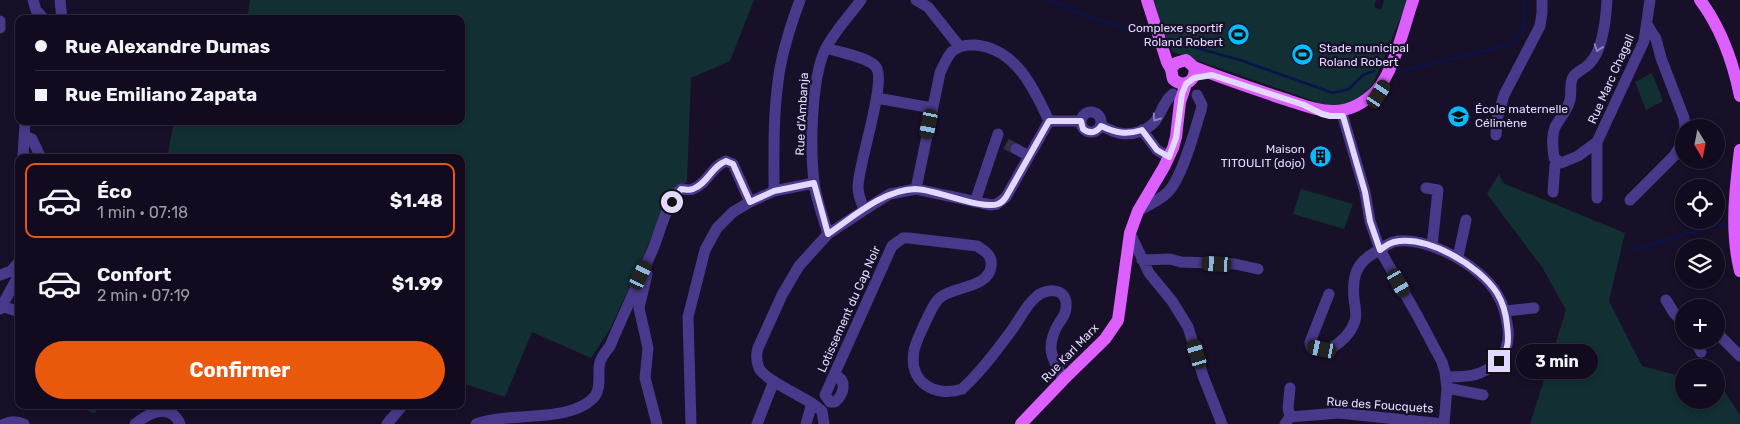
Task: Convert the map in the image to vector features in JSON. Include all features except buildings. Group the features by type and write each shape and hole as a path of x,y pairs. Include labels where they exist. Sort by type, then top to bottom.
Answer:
{"main road":[{"path":"1147,0 1164,51 1170,59 1180,84 1192,76 1212,75 1304,105 1315,112 1330,116 1360,110 1370,104 1379,94 1389,78 1418,0"},
{"path":"1342,113 1361,104 1377,90 1386,76 1394,58 1413,0"},
{"path":"1700,0 1708,10 1724,41 1735,73 1740,96"},
{"path":"1173,70 1186,60 1192,76"},
{"path":"1173,70 1173,94 1178,120"},
{"name":"Rue Karl Marx","path":"1022,424 1105,339 1118,320 1130,233 1138,211 1169,157 1176,138 1182,94 1192,76"},
{"path":"1740,150 1734,223 1740,272"}],"street":[{"path":"33,0 36,10 40,15"},
{"path":"60,0 62,15"},
{"path":"774,191 778,82 788,35 800,0"},
{"name":"Rue d'Ambanja","path":"828,234 814,183 812,155 815,89 818,68 826,48 861,0"},
{"path":"916,0 928,7 959,46"},
{"path":"1496,135 1497,119 1504,95 1542,20 1542,0"},
{"path":"1557,162 1554,158 1552,143 1555,128 1567,108 1570,98 1571,80 1576,73 1589,65 1594,59 1603,31 1607,0"},
{"name":"Rue Marc Chagall","path":"1597,142 1644,41 1648,26 1650,0"},
{"path":"0,21 0,28"},
{"name":"Rue Marc Chagall","path":"1648,26 1656,39 1661,58 1684,119"},
{"path":"916,189 940,74 946,59 959,46 985,46 1001,53 1018,67 1032,86 1049,121"},
{"path":"826,48 872,62 878,68 877,98 858,180 860,199 864,209"},
{"path":"1049,121 1081,121 1082,116 1091,112 1100,116 1101,126 1119,133 1128,134 1142,130 1155,123 1165,102 1173,94"},
{"path":"1138,211 1169,192 1189,148 1201,110 1202,105 1197,96"},
{"path":"877,98 932,108"},
{"path":"1342,113 1365,192 1370,221 1380,250 1442,362 1446,383 1444,424"},
{"path":"824,424 822,412 812,403 759,370 756,355 786,287 799,266 828,234 890,194 916,189 991,205 1003,201 1049,121"},
{"path":"23,154 25,125"},
{"path":"1142,130 1157,150 1169,157"},
{"path":"25,136 32,140 39,154"},
{"path":"975,202 1000,139"},
{"path":"1557,162 1567,161 1597,142"},
{"path":"1597,142 1597,198"},
{"path":"1016,149 1029,156"},
{"path":"1630,200 1675,154"},
{"path":"476,424 498,418 566,413 581,409 596,395 599,382 599,363 610,346 677,193 681,189 689,190 698,186 721,163 726,161 733,164 750,202"},
{"path":"1553,192 1557,162"},
{"path":"691,424 688,317 705,250 716,228 733,212 750,202 774,191 814,183"},
{"path":"1426,188 1438,190 1432,246"},
{"path":"1458,257 1466,220"},
{"path":"1130,233 1149,273 1172,301 1188,326 1203,376 1222,424"},
{"name":"Lotissement du Cap Noir","path":"834,375 840,377 844,386 838,400 830,402 826,399 825,395 892,246 903,238 909,238 977,246 986,251 991,258 992,264 991,270 979,282 944,295 936,302 914,350 915,372 921,383 943,392 962,389 1012,329 1032,300 1045,292 1054,290 1062,293 1066,299 1065,314 1053,335 1050,348 1056,366 1064,379"},
{"path":"1329,294 1310,342 1311,346 1330,349 1348,334 1355,320 1353,289 1357,269 1363,259 1393,242 1412,242 1432,246 1458,257 1490,284 1496,292 1506,311 1509,336 1505,354 1492,366 1479,374 1446,383"},
{"path":"654,248 638,308 648,348 645,378 657,424"},
{"path":"1142,260 1170,259 1181,262 1235,264 1258,269"},
{"path":"0,275 11,271 15,266"},
{"path":"15,282 1,307 15,311"},
{"path":"1666,300 1675,314"},
{"path":"1506,311 1534,308"},
{"path":"1725,341 1740,356"},
{"path":"757,424 774,381"},
{"path":"1446,383 1483,395"},
{"path":"1288,421 1290,388"},
{"path":"806,424 812,403"},
{"path":"389,422 400,409"},
{"path":"135,424 154,412 162,411 172,414 180,424"},
{"name":"Rue des Foucquets","path":"1288,421 1314,415 1340,413 1444,424"},
{"path":"4,424 10,422 24,424"}],"green space":[{"path":"250,0 754,0 730,61 691,78 687,182 669,195 610,329 591,358 532,332 505,397 465,384 465,154 168,154 173,125 465,125 465,15 248,15"},
{"path":"1153,0 1376,0 1374,7 1381,10 1384,0 1408,0 1373,84 1352,101 1340,105 1325,105 1173,52 1168,44"},
{"path":"1652,73 1663,101 1646,110 1635,82"},
{"path":"1499,174 1503,183 1625,233 1609,301 1642,366 1675,375 1675,409 1725,409 1725,392 1740,415 1740,424 1530,424 1566,310 1542,267 1487,194"},
{"path":"1301,189 1353,204 1344,229 1293,214"},
{"path":"82,409 97,409 95,413"}],"waterway":[{"path":"1050,0 1088,17 1142,33"},
{"path":"1398,72 1508,45 1524,29 1524,0"},
{"path":"1165,39 1240,60 1333,93 1349,89 1363,75 1374,71"},
{"path":"1633,250 1716,225 1731,224"}],"tunnel":[{"path":"1006,144 1016,149"}],"place":[{"name":"Complexe sportif Roland Robert","path":"1239,35"},
{"name":"Stade municipal Roland Robert","path":"1303,55"},
{"name":"École maternelle Célimène","path":"1459,116"},
{"name":"Maison TITOULIT (dojo)","path":"1321,156"}],"route":[{"path":"672,202 681,189 694,189 721,163 726,161 733,164 750,202 774,191 814,183 828,234 890,194 903,191 916,189 984,204 997,204 1006,197 1049,121 1081,121 1083,129 1090,132 1095,132 1101,126 1119,133 1128,134 1142,130 1157,150 1169,157 1176,138 1180,102 1186,84 1194,78 1212,75 1304,105 1315,112 1330,116 1343,116 1365,192 1370,221 1380,250 1393,242 1412,242 1432,246 1458,257 1485,279 1496,292 1506,311 1509,336 1508,345 1505,354 1499,361"}]}
